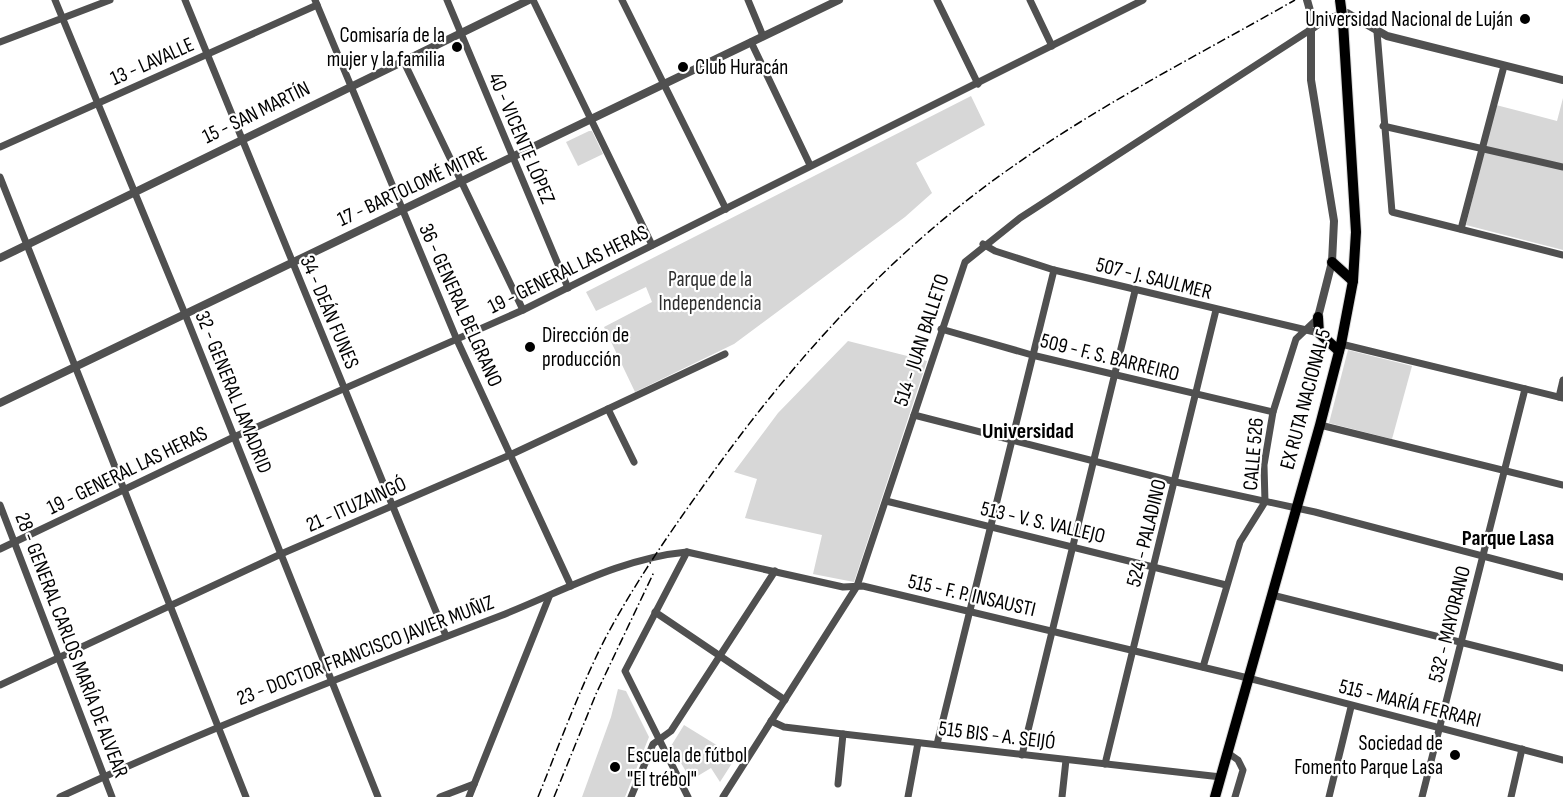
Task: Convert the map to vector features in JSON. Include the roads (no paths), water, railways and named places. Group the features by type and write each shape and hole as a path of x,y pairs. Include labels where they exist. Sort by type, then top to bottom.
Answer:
{"main road":[{"name":"EX RUTA NACIONAL 5","path":"1215,797 1320,425 1340,347 1353,281 1356,232 1345,18 1340,0"},
{"path":"1332,262 1353,281"},
{"path":"1318,317 1319,333 1340,347"}],"street":[{"name":"32 - GENERAL LAMADRID","path":"55,0 185,314 378,797"},
{"path":"0,42 110,0"},
{"name":"34 - DEÁN FUNES","path":"185,0 447,636"},
{"name":"40 - VICENTE LÓPEZ","path":"447,0 568,288"},
{"path":"531,0 593,120 652,245"},
{"name":"15 - SAN MARTÍN","path":"0,258 402,60 531,0"},
{"path":"622,0 726,209"},
{"path":"748,0 763,36"},
{"name":"17 - BARTOLOMÉ MITRE","path":"0,403 291,262 513,159 839,0"},
{"path":"937,0 978,84"},
{"path":"1030,0 1052,46"},
{"name":"19 - GENERAL LAS HERAS","path":"0,549 234,437 523,310 1143,0"},
{"path":"1307,0 1311,14 1311,80 1333,208 1332,262 1318,317"},
{"name":"13 - LAVALLE","path":"0,147 316,3"},
{"name":"36 - GENERAL BELGRANO","path":"316,3 349,87 457,340 571,586"},
{"path":"1311,30 1324,20 1345,18 1377,32 1563,80"},
{"name":"514 - JUAN BALLETO","path":"723,797 857,586 962,267 983,244 1020,218 1311,30"},
{"path":"1377,32 1383,126 1392,212 1563,255"},
{"path":"751,42 810,165"},
{"path":"402,60 523,310"},
{"path":"1461,229 1504,66"},
{"path":"1383,126 1563,167"},
{"path":"0,177 246,797"},
{"name":"507 - J. SAULMER","path":"983,244 995,251 1054,270 1319,333"},
{"path":"937,744 1054,270"},
{"path":"1022,755 1054,632 1135,291"},
{"name":"524 - PALADINO","path":"1105,764 1176,482 1216,310"},
{"name":"CALLE 526","path":"1203,667 1240,542 1265,502 1264,465 1273,412 1296,339 1318,317"},
{"name":"509 - F. S. BARREIRO","path":"941,329 1195,395 1273,412"},
{"path":"1340,347 1561,397 1563,380"},
{"name":"21 - ITUZAINGÓ","path":"0,685 171,608 281,554 510,455 725,354"},
{"name":"532 - MAYORANO","path":"1422,797 1525,389"},
{"path":"608,409 634,462"},
{"path":"914,415 1176,482 1296,507 1563,577"},
{"path":"1320,425 1563,485"},
{"name":"513 - V. S. VALLEJO","path":"886,501 1155,565 1226,585"},
{"name":"28 - GENERAL CARLOS MARÍA DE ALVEAR","path":"0,505 112,797"},
{"path":"687,552 626,666 627,679 688,797"},
{"name":"23 - DOCTOR FRANCISCO JAVIER MUÑIZ","path":"60,797 218,725 549,597 571,586 638,560 687,552"},
{"name":"515 - F. P. INSAUSTI","path":"687,552 843,587 857,586 1248,678"},
{"path":"631,797 650,750 658,739 671,731 775,571"},
{"path":"1272,595 1563,668"},
{"path":"469,797 549,597"},
{"path":"655,612 785,700"},
{"name":"515 - MARÍA FERRARI","path":"1248,678 1351,707 1563,760"},
{"path":"1329,797 1351,707"},
{"name":"515 BIS - A. SEIJÓ","path":"771,721 784,727 1221,777"},
{"path":"838,784 843,734"},
{"path":"908,797 918,743"},
{"path":"1511,797 1522,749"},
{"path":"1228,753 1238,760 1243,770 1235,797"},
{"path":"1062,797 1066,760"},
{"path":"441,797 474,784"}],"railway":[{"path":"538,797 597,655 639,580 732,446 803,358 841,316 923,237 1012,167 1080,122 1151,80 1295,0"},
{"path":"554,797 596,694 654,572"}],"place":[{"name":"Universidad Nacional de Luján","path":"1525,19"},
{"name":"Comisaría de la mujer y la familia","path":"457,47"},
{"name":"Club Huracán","path":"683,67"},
{"name":"Dirección de producción","path":"530,347"},
{"name":"Sociedad de Fomento Parque Lasa","path":"1455,755"},
{"name":"Escuela de fútbol \"El trébol\"","path":"615,767"}],"district":[{"name":"Universidad","path":"1028,430"},
{"name":"Parque Lasa","path":"1508,537"}],"park label":[{"name":"Parque de la Independencia","path":"710,291"}]}
